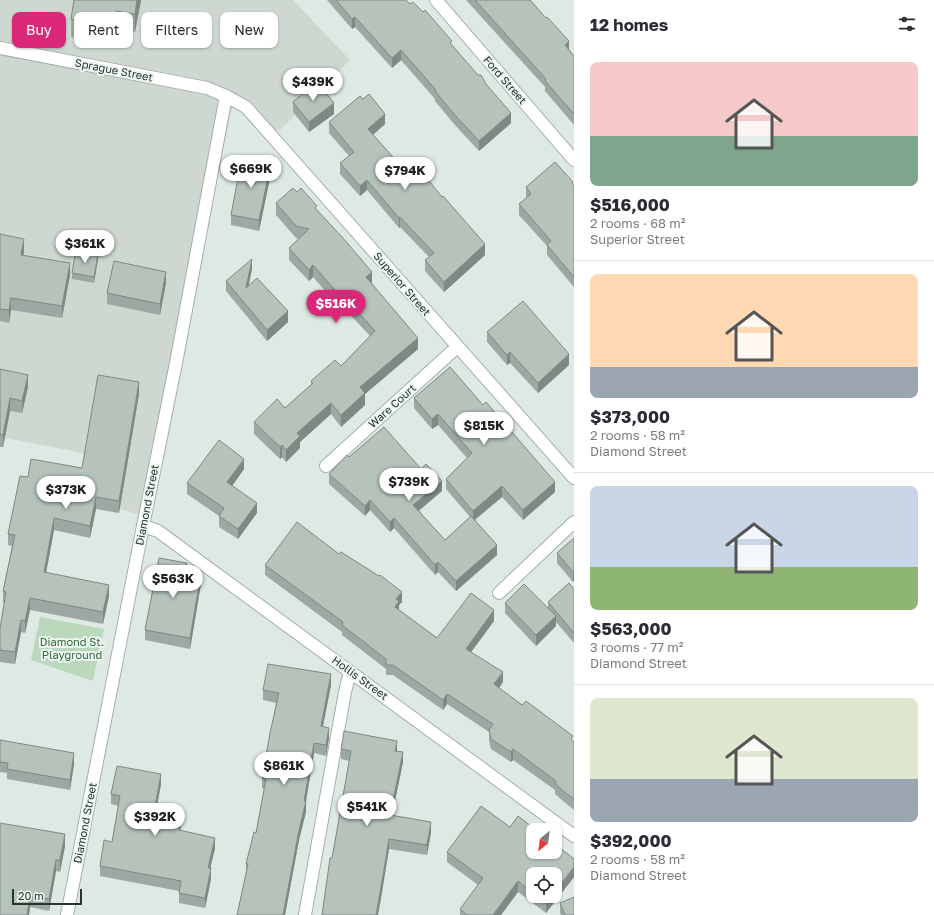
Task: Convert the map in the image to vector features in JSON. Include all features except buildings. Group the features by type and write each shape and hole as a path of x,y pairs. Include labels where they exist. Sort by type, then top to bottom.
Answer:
{"street":[{"name":"Ford Street","path":"436,0 574,160"},
{"name":"Sprague Street","path":"0,48 207,88 226,96"},
{"name":"Superior Street","path":"226,96 246,107 574,478"},
{"name":"Diamond Street","path":"67,915 176,363 226,96"},
{"name":"Ware Court","path":"326,466 457,347"},
{"path":"499,593 574,522"},
{"name":"Hollis Street","path":"143,526 158,531 574,836"},
{"path":"305,915 345,692 350,672"}],"shaded area":[{"path":"0,0 293,0 350,60 284,126 276,132 244,98 240,95 234,99 144,516 91,500 94,473 83,453 0,437"}],"green space":[{"name":"Diamond St. Playground","path":"40,617 104,629 93,681 31,660"}]}
